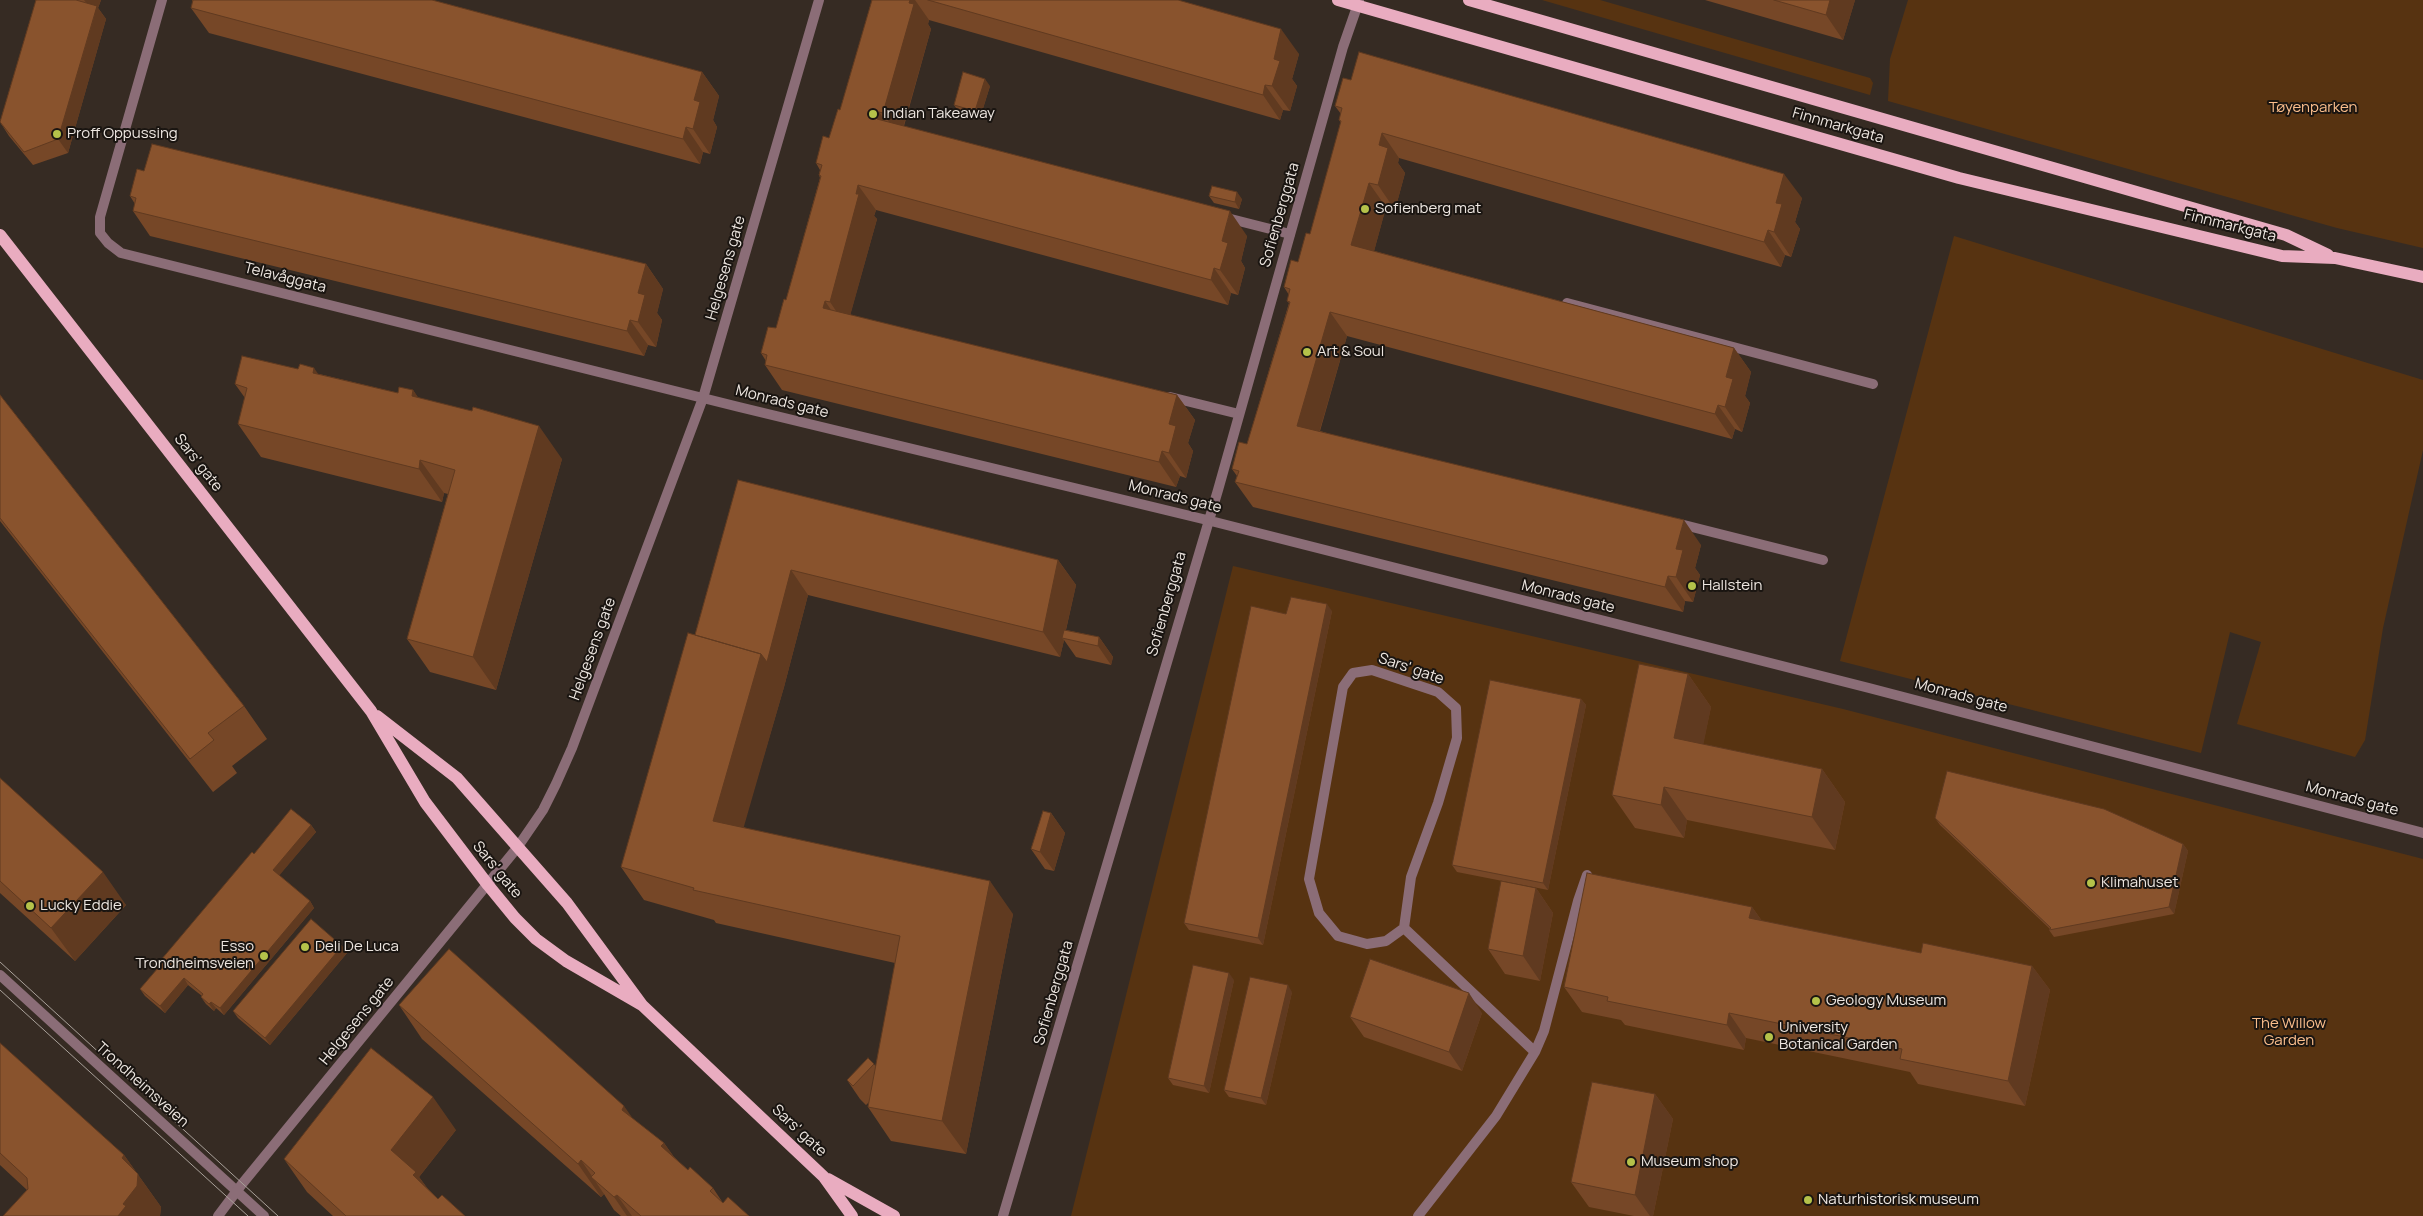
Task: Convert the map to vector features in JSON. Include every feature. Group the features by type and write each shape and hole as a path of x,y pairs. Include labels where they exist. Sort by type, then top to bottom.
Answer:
{"main road":[{"name":"Finnmarkgata","path":"1338,0 1357,3 1959,178 2282,256 2335,258 2423,277"},
{"name":"Finnmarkgata","path":"1469,0 2286,235 2335,258"},
{"name":"Sars' gate","path":"0,235 371,711 425,802 515,918 536,939 566,961 642,1005"},
{"name":"Sars' gate","path":"371,711 457,778 592,934 642,1005 824,1177 852,1216"},
{"name":"Sars' gate","path":"824,1177 894,1216"}],"street":[{"name":"Telavåggata","path":"162,0 100,217 100,233 108,243 121,253 703,398"},
{"name":"Helgesens gate","path":"218,1216 488,885 517,848 543,810 572,748 703,398 819,0"},
{"name":"Sofienberggata","path":"1004,1216 1239,414 1357,3"},
{"path":"1210,213 1290,234"},
{"path":"1558,301 1873,384"},
{"path":"1158,395 1239,414"},
{"name":"Monrads gate","path":"703,398 1208,520 1869,688 2423,833"},
{"path":"1664,520 1823,560"},
{"name":"Sars' gate","path":"1372,670 1438,692 1456,708 1457,738 1438,803 1411,878 1404,928 1386,941 1367,944 1338,936 1319,913 1309,878 1343,687 1353,673 1372,670"},
{"path":"1418,1216 1496,1116 1536,1052 1544,1031 1578,901 1588,875"},
{"path":"1404,928 1536,1052"},
{"name":"Trondheimsveien","path":"0,976 264,1216"}],"green space":[{"path":"1542,0 1600,0 1870,78 1873,83 1870,95"},
{"name":"Tøyenparken","path":"1908,0 2423,0 2423,248 2337,228 1888,101 1890,59"},
{"path":"1954,236 2423,380 2423,450 2383,628 2365,740 2355,757 2237,724 2261,642 2230,632 2201,753 1840,661"},
{"name":"University Botanical Garden","path":"1233,566 1843,709 2423,859 2423,1216 1071,1216"}],"building":[{"path":"36,0 76,0 97,6 58,139 24,152 0,122"},
{"path":"193,0 432,0 702,72 694,100 700,102 693,129 686,127 683,139 191,8"},
{"path":"872,0 910,0 909,3 914,4 883,113 879,112 877,119 1230,211 1222,241 1228,243 1220,270 1214,268 1211,280 858,185 856,194 859,194 830,302 825,301 823,308 1177,395 1169,424 1176,426 1169,453 1162,451 1159,462 765,365 767,355 761,353 768,327 776,328 784,299 786,300 821,176 819,175 822,165 816,163 823,136 829,138 838,109 840,110"},
{"path":"928,0 1178,0 1281,29 1274,59 1280,61 1272,86 1265,85 1263,95"},
{"path":"1774,0 1830,0 1826,15"},
{"path":"1359,52 1784,174 1776,203 1782,204 1774,232 1768,230 1764,242 1382,133 1379,145 1388,148 1378,185 1369,183 1351,245 1734,348 1726,377 1733,379 1725,407 1718,405 1715,414 1330,312 1297,426 1684,520 1676,549 1683,550 1676,577 1668,576 1665,587 1235,482 1239,471 1232,469 1239,442 1247,444 1290,302 1287,301 1290,289 1284,287 1291,260 1298,262 1306,233 1310,234 1341,121 1339,120 1342,108 1335,106 1343,78 1351,80"},
{"path":"963,72 985,79 975,111 954,105"},
{"path":"152,144 646,264 638,293 645,295 638,322 630,320 627,331 133,211 136,198 130,196 137,169 144,171"},
{"path":"1212,186 1237,192 1235,202 1209,196"},
{"path":"242,356 298,369 300,364 314,368 313,373 398,393 399,387 413,390 412,396 472,411 473,407 539,426 473,657 407,639 455,470 420,460 419,469 238,424 247,388 235,384"},
{"path":"0,395 244,706 208,733 214,740 190,759 0,518"},
{"path":"738,480 1058,560 1043,632 791,570 767,662 761,654 695,635"},
{"path":"1291,597 1327,604 1258,938 1184,923 1251,606 1286,614"},
{"path":"1064,630 1099,637 1098,646 1062,638"},
{"path":"688,633 761,654 713,821 990,881 942,1121 868,1107 900,936 693,890 694,888 621,867"},
{"path":"1639,664 1688,674 1674,738 1822,769 1812,817 1664,787 1661,805 1612,795"},
{"path":"1490,680 1581,699 1543,883 1452,865"},
{"name":"Klimahuset","path":"1947,771 2104,809 2183,844 2169,907 2049,930 2051,928 1935,818"},
{"path":"0,778 103,872 51,928 0,881"},
{"path":"291,809 311,825 273,870 310,901 220,1008 211,1002 209,1004 201,997 203,994 184,978 160,1006 140,989 164,961 161,960 252,852 254,854"},
{"path":"1043,811 1051,813 1040,852 1031,849"},
{"name":"Geology Museum","path":"1587,873 1752,907 1749,918 1921,953 1923,943 2032,966 2008,1081 1900,1059 1902,1049 1729,1013 1727,1025 1607,1001 1608,997 1564,987"},
{"path":"1501,881 1536,888 1523,956 1488,949"},
{"path":"311,919 342,946 265,1038 233,1011"},
{"path":"449,949 624,1106 622,1110 664,1143 661,1146 688,1170 690,1167 713,1188 710,1191 723,1203 728,1197 749,1216 641,1216 617,1195 614,1197 591,1177 595,1173 581,1160 578,1164 399,1005"},
{"path":"1370,959 1469,993 1449,1052 1350,1017"},
{"path":"1193,965 1229,973 1204,1086 1168,1078"},
{"path":"1250,977 1288,985 1261,1098 1224,1090"},
{"path":"0,1043 124,1155 122,1158 138,1174 137,1186 123,1204 126,1206 118,1216 3,1216 28,1189 27,1178 0,1153"},
{"path":"371,1048 433,1097 391,1150 416,1172 413,1175 438,1199 442,1195 465,1216 346,1216 284,1159"},
{"path":"868,1058 874,1064 853,1086 847,1080"},
{"path":"1592,1082 1655,1094 1635,1195 1571,1182"}],"tram line":[{"path":"0,962 278,1216"},
{"path":"0,990 248,1216"}],"place":[{"name":"Indian Takeaway","path":"873,114"},
{"name":"Proff Oppussing","path":"57,134"},
{"name":"Sofienberg mat","path":"1365,209"},
{"name":"Art & Soul","path":"1307,352"},
{"name":"Hallstein","path":"1692,586"},
{"name":"Klimahuset","path":"2091,883"},
{"name":"Lucky Eddie","path":"30,906"},
{"name":"Deli De Luca","path":"305,947"},
{"name":"Esso Trondheimsveien","path":"264,956"},
{"name":"Geology Museum","path":"1816,1001"},
{"name":"University Botanical Garden","path":"1769,1037"},
{"name":"Museum shop","path":"1631,1162"},
{"name":"Naturhistorisk museum","path":"1808,1200"}],"park label":[{"name":"The Willow Garden","path":"2289,1032"}]}
